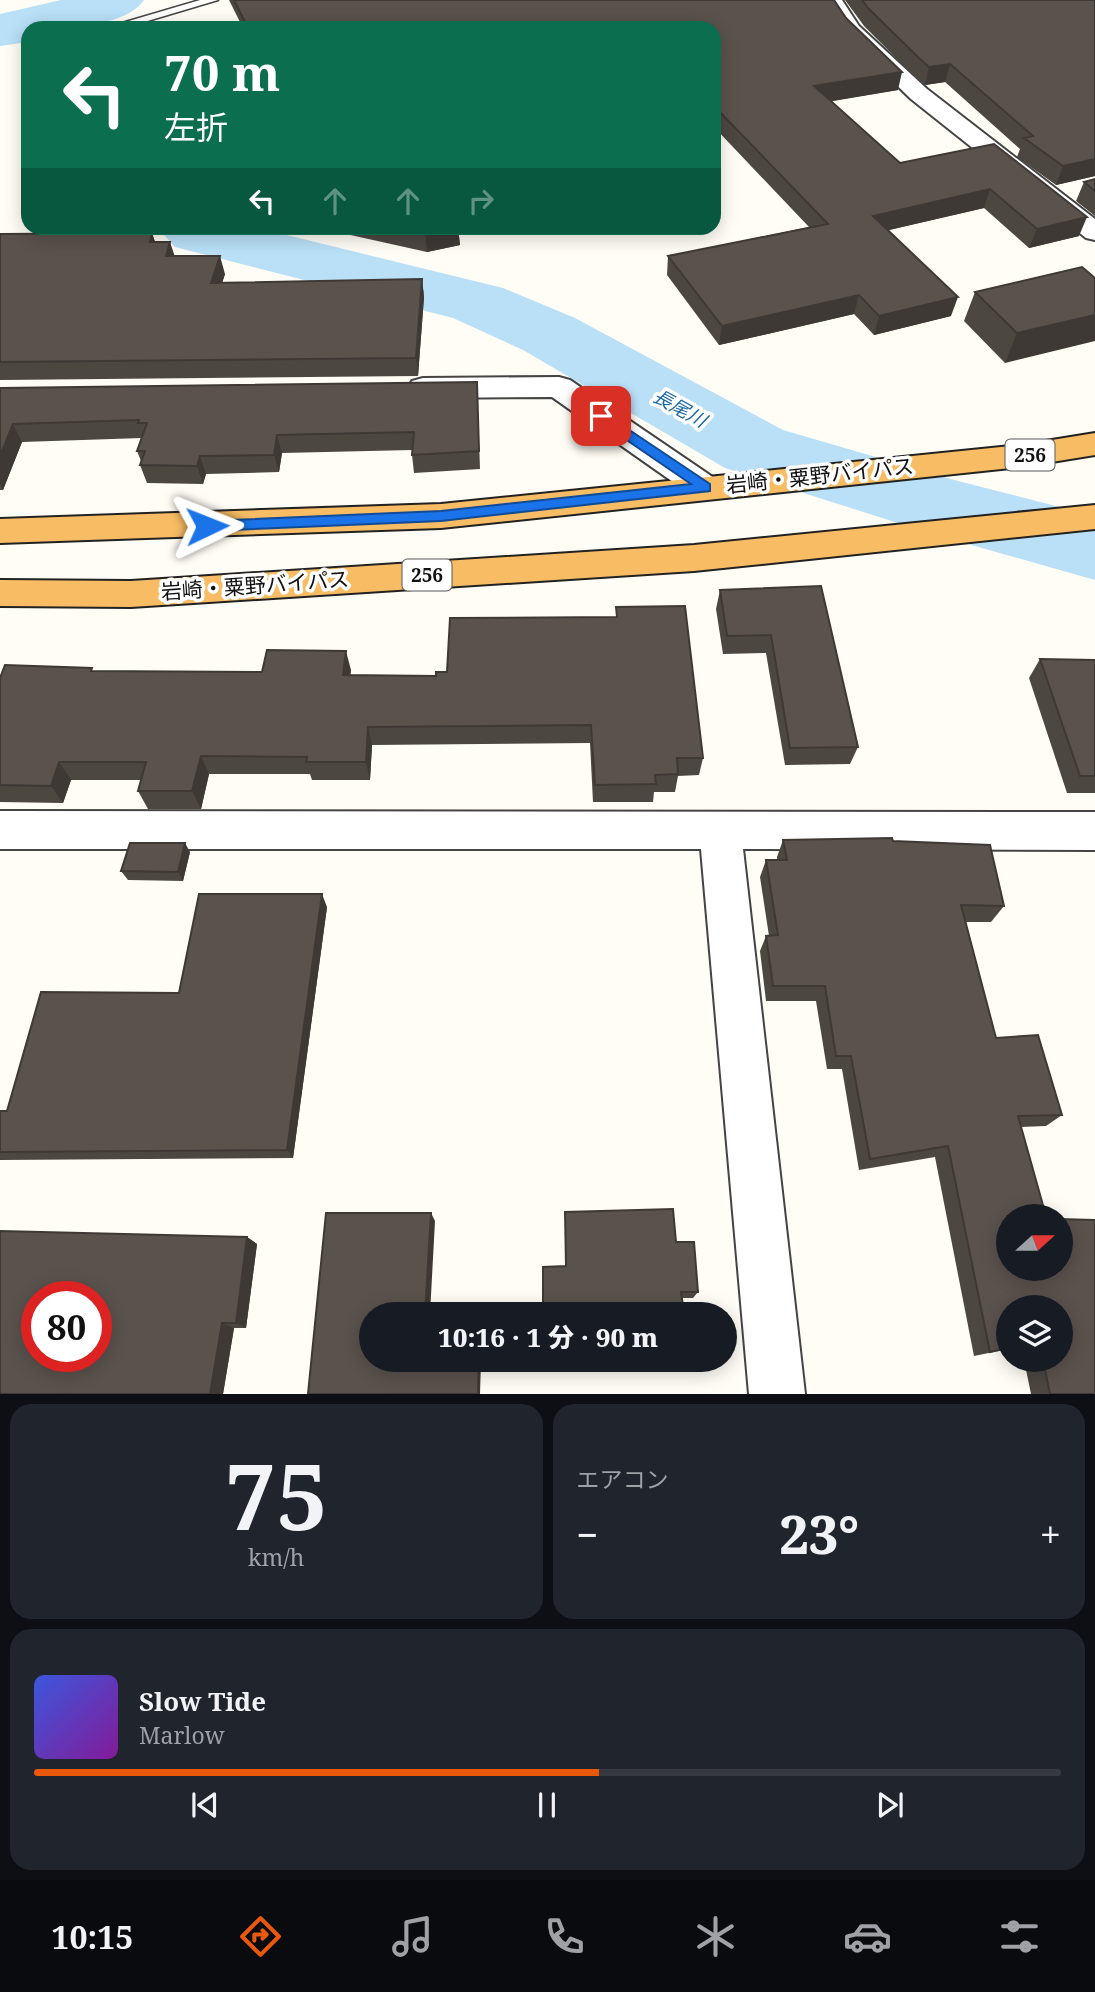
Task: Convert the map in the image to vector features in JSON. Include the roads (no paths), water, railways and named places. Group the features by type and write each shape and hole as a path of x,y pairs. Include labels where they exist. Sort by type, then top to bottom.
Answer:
{"highway":[{"name":"岩崎・粟野バイパス","path":"0,531 441,516 965,462 1095,444"},
{"name":"岩崎・粟野バイパス","path":"0,593 131,594 694,558 1095,517"}],"street":[{"path":"832,0 851,30 919,94 1095,232"},
{"path":"1051,197 1084,189"},
{"path":"392,389 559,387 705,488"},
{"path":"0,830 1095,831"},
{"path":"720,831 777,1394"}],"lane":[{"path":"136,21 212,0"}],"waterway":[{"path":"44,21 118,0"},
{"path":"0,30 21,27"},
{"name":"長尾川","path":"207,235 478,303 549,334 754,449 956,511 1095,548"}]}
